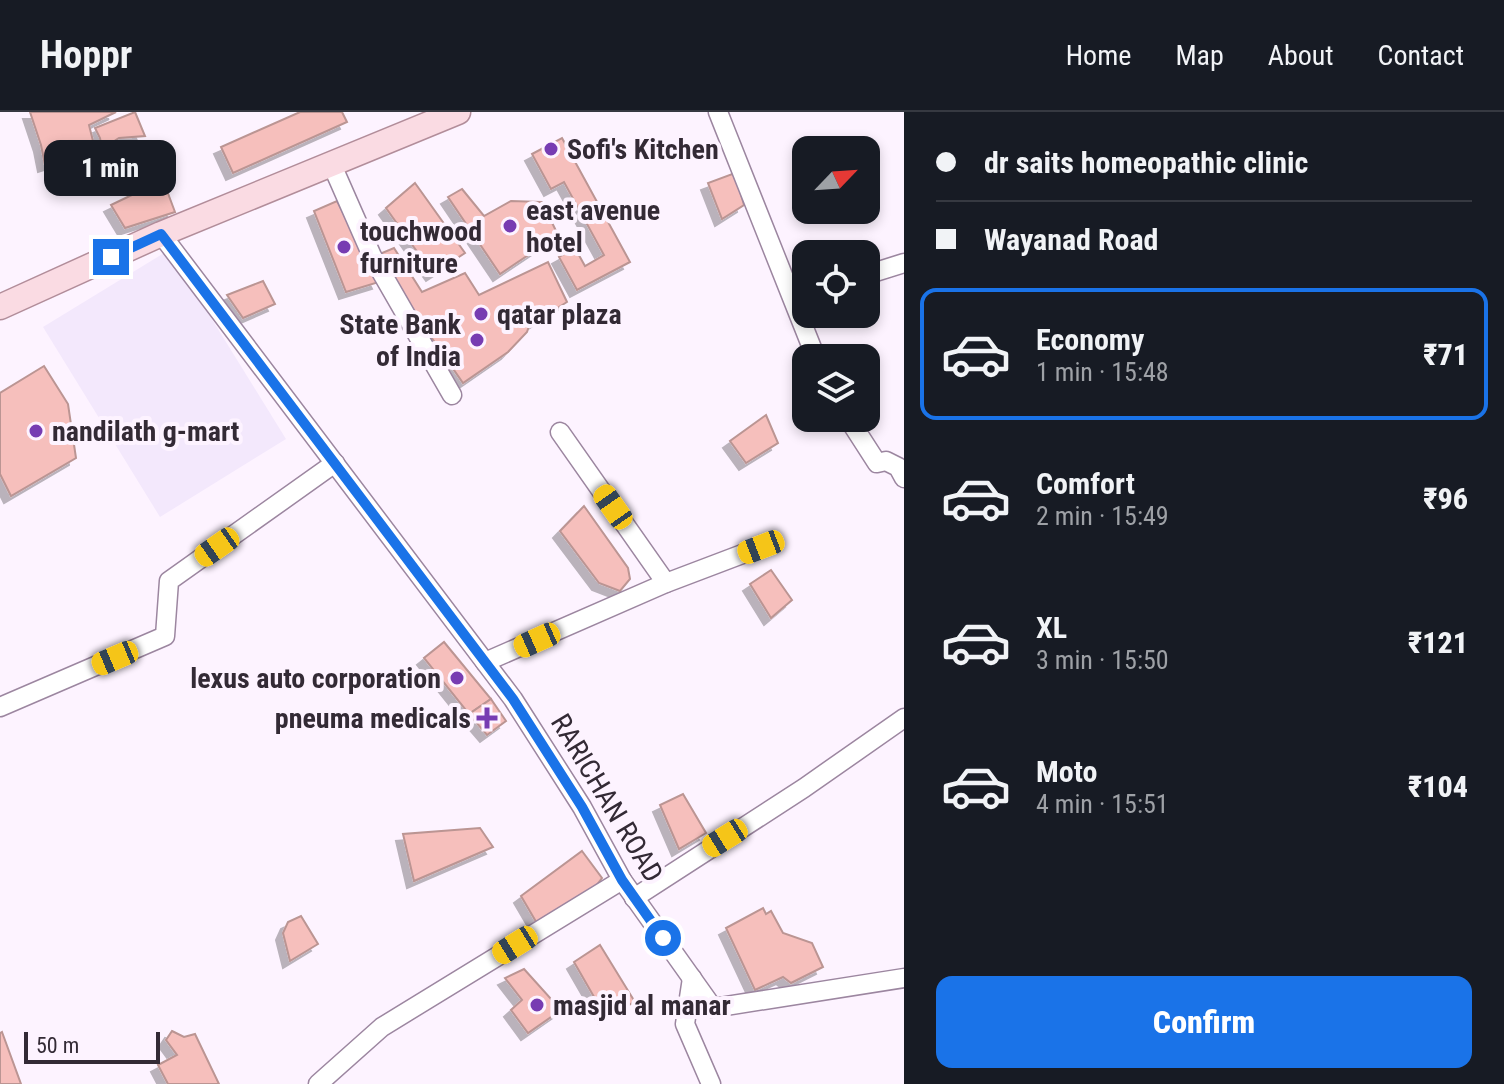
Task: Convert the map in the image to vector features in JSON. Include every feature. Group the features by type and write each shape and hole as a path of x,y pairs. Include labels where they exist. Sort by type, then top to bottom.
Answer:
{"main road":[{"path":"0,307 161,234 458,112"}],"street":[{"path":"718,112 792,276"},
{"path":"332,165 372,256 452,395"},
{"name":"RARICHAN ROAD","path":"161,234 513,699 582,807 622,880 713,1008 904,978"},
{"path":"880,271 904,263"},
{"path":"560,432 666,583"},
{"path":"857,432 877,463 886,461 898,467 904,478"},
{"path":"0,707 165,636 169,581 335,463"},
{"path":"485,662 666,583 761,547"},
{"path":"634,898 804,788 904,718"},
{"path":"318,1084 382,1027 622,880"},
{"path":"692,978 685,1024 711,1084"}],"shaded area":[{"path":"169,250 286,439 160,517 43,327"}],"building":[{"path":"30,112 116,112 89,125 95,149 45,165"},
{"path":"135,112 145,136 119,138 102,149 95,128"},
{"path":"300,112 342,112 347,122 233,173 221,147"},
{"path":"562,138 630,262 577,290 559,257 575,248 585,266 604,255 564,182 551,189 532,154"},
{"path":"735,173 744,205 722,219 708,183"},
{"path":"163,180 175,212 125,228 111,205"},
{"path":"415,183 465,253 433,274 386,208"},
{"name":"east avenue hotel","path":"462,189 484,216 511,201 542,202 558,235 500,274 448,197"},
{"name":"touchwood furniture","path":"337,201 379,282 346,292 314,211"},
{"name":"qatar plaza","path":"394,248 422,292 465,273 479,295 548,262 567,302 529,326 508,352 463,383 375,256"},
{"path":"263,281 275,304 243,318 227,295"},
{"name":"nandilath g-mart","path":"44,366 68,404 76,458 11,496 0,474 0,393"},
{"path":"766,415 778,443 746,463 730,441"},
{"path":"584,506 628,568 630,579 620,591 599,583 560,531"},
{"path":"771,570 792,600 771,618 750,584"},
{"name":"lexus auto corporation","path":"444,642 491,699 469,714 424,658"},
{"name":"pneuma medicals","path":"491,699 506,721 487,735 469,714"},
{"path":"683,794 706,833 679,849 660,805"},
{"path":"480,828 493,847 414,881 403,834"},
{"path":"582,851 602,878 593,890 538,925 521,896"},
{"path":"763,908 766,914 771,911 783,933 812,943 823,967 791,983 783,977 755,990 726,928"},
{"path":"301,916 318,944 290,961 283,933 288,922"},
{"path":"600,945 635,1002 605,1016 574,962"},
{"name":"masjid al manar","path":"524,969 561,1010 528,1033 511,1010 522,1000 505,978"},
{"path":"172,1031 184,1037 195,1034 219,1084 168,1084 158,1065 177,1055 166,1040"},
{"path":"2,1032 21,1084 0,1084"}],"place":[{"name":"Sofi's Kitchen","path":"551,149"},
{"name":"east avenue hotel","path":"510,226"},
{"name":"touchwood furniture","path":"344,247"},
{"name":"qatar plaza","path":"481,314"},
{"name":"State Bank of India","path":"477,340"},
{"name":"nandilath g-mart","path":"36,431"},
{"name":"lexus auto corporation","path":"457,678"},
{"name":"pneuma medicals","path":"487,718"},
{"name":"masjid al manar","path":"537,1005"}],"route":[{"path":"111,257 161,234 513,699 582,807 622,880 663,938"}]}
